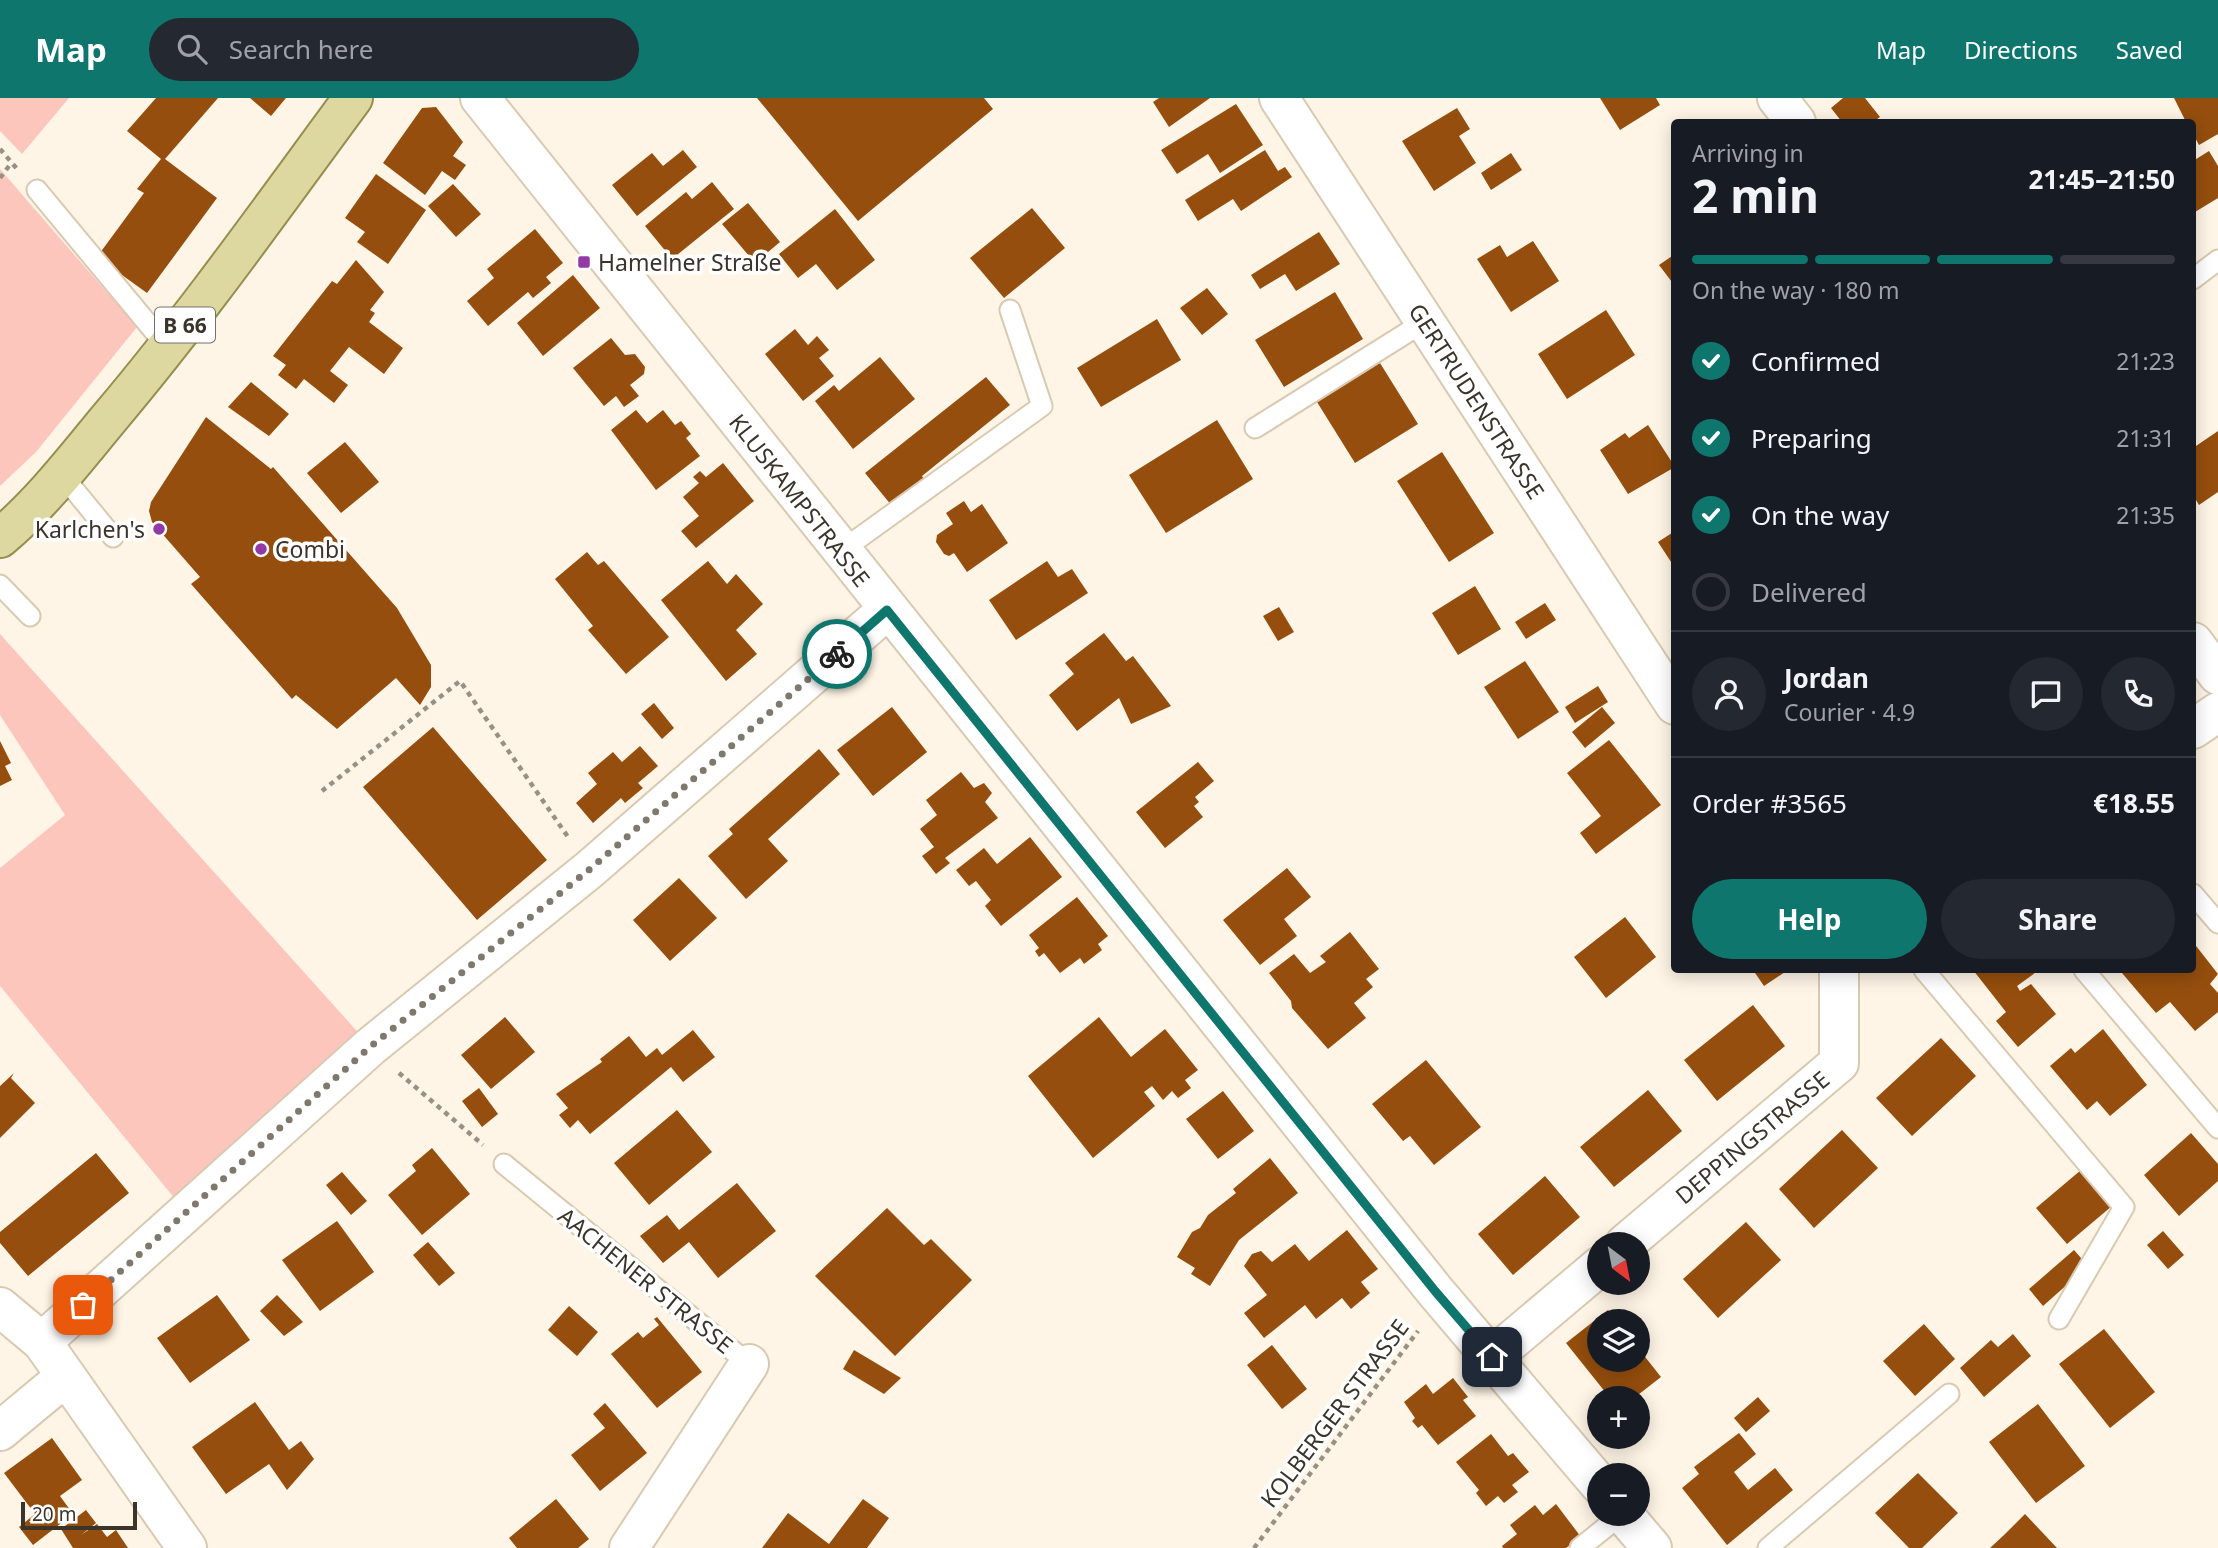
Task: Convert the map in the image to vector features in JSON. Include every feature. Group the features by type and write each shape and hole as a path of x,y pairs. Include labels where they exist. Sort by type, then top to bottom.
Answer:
{"main road":[{"name":"B 66","path":"0,538 21,521 62,475 168,348 353,98"}],"street":[{"name":"KLUSKAMPSTRASSE","path":"480,98 887,610 1442,1300 1587,1470"},
{"name":"GERTRUDENSTRASSE","path":"1279,98 1671,699"},
{"path":"1777,98 1794,119"},
{"path":"42,1342 370,1047 590,869 887,610"},
{"path":"2196,646 2218,675"},
{"path":"2196,727 2218,712"},
{"name":"DEPPINGSTRASSE","path":"1639,1232 1839,1063 1839,973"},
{"path":"1492,1357 1587,1277"},
{"path":"0,1307 42,1342 187,1548"},
{"name":"AACHENER STRASSE","path":"629,1548 749,1364"},
{"path":"0,1431 65,1377"},
{"path":"1633,1526 1652,1548"}],"lane":[{"path":"37,190 168,348"},
{"path":"2196,277 2218,260"},
{"path":"841,551 1042,406 1010,310"},
{"path":"1255,428 1424,321"},
{"path":"62,475 113,537"},
{"path":"0,586 30,616"},
{"path":"2196,897 2218,923"},
{"path":"1927,973 2124,1207 2059,1319"},
{"path":"2087,973 2218,1129"},
{"name":"AACHENER STRASSE","path":"504,1164 749,1364"},
{"path":"1768,1548 1949,1394"},
{"path":"1580,1548 1608,1526"}],"path":[{"path":"0,178 12,162"},
{"path":"322,791 460,681 590,869"},
{"path":"370,1047 504,1164"},
{"name":"KOLBERGER STRASSE","path":"1254,1548 1442,1300"}],"shaded area":[{"path":"0,98 69,98 22,154 0,131"},
{"path":"0,169 137,327 36,452 0,486"},
{"path":"0,634 364,1039 176,1200 0,986 0,868 65,815 0,715"}],"building":[{"path":"156,98 218,98 165,159 217,198 147,293 97,257 144,193 137,189 161,159 127,131"},
{"path":"250,98 286,98 271,116"},
{"path":"757,98 984,98 993,109 858,221"},
{"path":"1159,98 1210,98 1169,127 1153,102"},
{"path":"1600,98 1656,98 1660,105 1620,130"},
{"path":"1843,98 1865,98 1880,117 1840,119 1831,108"},
{"path":"2174,98 2218,98 2218,134 2199,145 2196,140 2196,119 2184,119"},
{"path":"1236,104 1263,145 1220,173 1208,154 1177,174 1161,150"},
{"path":"436,107 463,142 453,156 466,165 455,180 442,171 425,195 383,163 422,108"},
{"path":"1457,108 1470,129 1459,136 1476,163 1434,191 1402,141"},
{"path":"683,150 697,167 637,216 612,185 652,153 663,166"},
{"path":"1265,150 1278,171 1285,167 1292,177 1241,211 1233,199 1198,221 1185,200"},
{"path":"2209,151 2218,166 2218,198 2196,211 2196,159"},
{"path":"1511,153 1522,170 1491,190 1481,173"},
{"path":"376,174 426,210 388,264 357,242 365,232 345,218"},
{"path":"712,182 734,209 672,259 645,226 686,192 692,199"},
{"path":"453,184 481,214 456,237 428,206"},
{"path":"748,203 780,242 755,263 722,224"},
{"path":"1032,208 1065,248 1004,298 970,258"},
{"path":"835,209 875,260 837,290 816,264 798,278 779,254"},
{"path":"535,229 563,263 546,277 551,283 533,298 528,292 488,326 467,301 494,278 487,269"},
{"path":"1319,232 1340,264 1296,291 1285,274 1260,289 1251,275"},
{"path":"1533,241 1559,281 1511,312 1477,259 1500,245 1507,257"},
{"path":"1671,257 1671,281 1659,265"},
{"path":"356,260 384,292 370,310 375,313 369,322 403,348 384,374 349,347 330,371 348,385 334,403 304,379 296,389 278,375 286,365 273,356 332,281 337,284"},
{"path":"573,275 600,308 543,356 517,323"},
{"path":"1207,288 1228,314 1202,335 1180,308"},
{"path":"1335,292 1363,339 1284,387 1255,340"},
{"path":"1606,310 1635,355 1567,399 1538,354"},
{"path":"1157,319 1181,360 1101,407 1077,368"},
{"path":"795,329 808,345 817,336 829,350 819,358 834,376 803,401 765,354"},
{"path":"611,338 625,355 635,354 645,367 644,374 630,385 639,396 624,407 616,396 604,406 573,368"},
{"path":"880,357 915,399 853,449 815,401 834,385 839,391"},
{"path":"1380,363 1418,424 1355,463 1317,402"},
{"path":"986,377 1010,405 922,476 924,479 892,506 865,473"},
{"path":"251,382 289,414 269,436 228,407"},
{"path":"636,410 647,423 663,410 675,425 681,421 691,434 686,438 700,456 656,490 611,430"},
{"name":"Combi","path":"206,417 271,469 273,467 397,608 431,665 431,687 420,705 396,678 337,729 296,695 292,699 191,584 200,577 152,522 149,511 151,502"},
{"path":"1217,420 1253,479 1166,533 1129,475"},
{"path":"1648,425 1671,461 1671,469 1628,494 1600,450 1625,433 1629,438"},
{"path":"2218,431 2218,492 2199,505 2196,500 2196,446"},
{"path":"345,442 379,482 341,513 307,473"},
{"path":"1442,452 1494,533 1449,562 1397,481"},
{"path":"723,463 754,501 696,548 681,531 699,516 683,497 699,483 693,477 700,471 706,477"},
{"path":"964,501 971,512 982,504 1008,543 967,572 954,553 949,556 944,554 936,542 937,535 953,524 946,513"},
{"path":"1671,534 1671,562 1658,542"},
{"path":"587,552 598,565 604,561 669,637 626,674 588,630 593,626 555,579"},
{"path":"708,561 727,584 736,574 763,604 736,630 757,654 726,681 661,600"},
{"path":"1047,561 1058,577 1072,569 1088,593 1016,640 989,600"},
{"path":"1475,586 1501,629 1458,655 1432,613"},
{"path":"1545,603 1556,620 1526,639 1515,622"},
{"path":"1279,607 1294,632 1278,641 1263,616"},
{"path":"1104,633 1126,661 1133,656 1171,706 1131,724 1119,698 1077,731 1049,695 1074,674 1065,663"},
{"path":"1525,661 1559,712 1518,739 1484,687"},
{"path":"1598,686 1608,702 1575,723 1565,707"},
{"path":"654,703 674,728 662,739 641,714"},
{"path":"892,707 927,752 873,796 837,750"},
{"path":"1602,707 1615,723 1585,748 1572,732"},
{"path":"433,727 547,860 477,920 363,787"},
{"path":"1609,740 1661,805 1596,854 1580,833 1601,816 1567,773"},
{"path":"0,741 11,763 5,766 12,780 0,786"},
{"path":"640,746 658,766 638,783 643,788 625,803 621,798 593,823 576,803 597,784 588,773 613,752 622,762"},
{"path":"819,749 840,774 768,839 788,861 746,899 708,856 733,834 729,829"},
{"path":"1198,762 1214,781 1195,797 1199,802 1194,806 1203,817 1165,848 1136,812"},
{"path":"961,772 974,788 984,783 992,793 985,802 998,818 945,858 950,863 936,874 922,856 934,847 920,829 937,815 926,800"},
{"path":"1030,837 1062,877 1001,926 985,906 991,900 976,881 969,886 956,870 984,848 997,864"},
{"path":"1287,868 1311,897 1284,919 1297,936 1260,965 1223,920"},
{"path":"679,878 717,918 670,961 633,920"},
{"path":"1077,897 1108,936 1098,944 1102,950 1084,964 1080,958 1060,973 1044,953 1039,957 1035,951 1039,948 1029,935"},
{"path":"1625,917 1656,957 1606,998 1574,957"},
{"path":"1350,932 1379,969 1366,979 1373,987 1354,1003 1366,1018 1328,1049 1292,1008 1291,1001 1269,973 1294,954 1310,973 1326,962 1320,956"},
{"path":"2196,946 2218,974 2210,984 2218,993 2218,1012 2195,1031 2170,1002 2156,1013 2122,973 2196,973"},
{"path":"1755,973 1784,973 1764,986"},
{"path":"1975,973 2035,973 2017,986 2020,991 2031,984 2056,1014 2018,1047 1996,1021 2006,1012"},
{"path":"1753,1005 1785,1046 1717,1101 1684,1060"},
{"path":"505,1017 535,1052 491,1089 461,1055"},
{"path":"1099,1017 1131,1057 1165,1029 1198,1070 1185,1080 1191,1088 1178,1098 1172,1091 1163,1100 1152,1086 1144,1092 1155,1106 1093,1158 1028,1076"},
{"path":"2103,1029 2147,1085 2110,1116 2097,1101 2087,1110 2050,1066 2071,1048 2075,1053"},
{"path":"693,1030 715,1057 683,1082 671,1067 590,1134 578,1120 570,1128 559,1115 568,1108 556,1094 602,1062 600,1059 629,1036 646,1057 657,1048 662,1055"},
{"path":"1941,1038 1976,1076 1912,1136 1876,1098"},
{"path":"1426,1060 1481,1127 1434,1165 1410,1136 1403,1141 1372,1104"},
{"path":"14,1073 11,1078 35,1103 0,1138 0,1086"},
{"path":"479,1088 498,1114 482,1127 462,1101"},
{"path":"1648,1090 1682,1131 1614,1187 1580,1147"},
{"path":"1223,1091 1254,1131 1218,1159 1186,1119"},
{"path":"677,1110 712,1152 649,1205 614,1163"},
{"path":"1842,1130 1878,1168 1814,1228 1779,1189"},
{"path":"2191,1133 2218,1164 2218,1181 2179,1216 2144,1175"},
{"path":"432,1148 470,1194 422,1235 388,1195 416,1171 412,1165"},
{"path":"96,1153 129,1193 28,1276 0,1243 0,1232"},
{"path":"1270,1158 1298,1193 1239,1240 1210,1286 1191,1274 1195,1268 1177,1257 1192,1232 1200,1228 1208,1215 1236,1193 1233,1189"},
{"path":"2081,1170 2112,1206 2067,1244 2036,1208"},
{"path":"342,1172 367,1201 351,1215 326,1185"},
{"path":"1545,1176 1580,1217 1513,1275 1478,1234"},
{"path":"737,1183 776,1231 718,1278 689,1242 663,1263 640,1236 667,1215 679,1230"},
{"path":"887,1208 924,1245 931,1239 972,1280 895,1356 815,1276"},
{"path":"337,1221 374,1272 320,1311 282,1260"},
{"path":"1746,1222 1781,1260 1718,1318 1683,1279"},
{"path":"1347,1230 1378,1269 1361,1282 1370,1293 1351,1309 1342,1298 1316,1319 1305,1305 1264,1338 1244,1313 1267,1295 1244,1266 1252,1254 1261,1251 1272,1262 1295,1244 1309,1261"},
{"path":"2163,1231 2184,1255 2168,1269 2147,1245"},
{"path":"428,1242 455,1273 439,1286 413,1255"},
{"path":"2074,1250 2088,1266 2043,1306 2029,1289"},
{"path":"217,1295 250,1340 190,1383 157,1338"},
{"path":"277,1295 303,1322 284,1336 260,1311"},
{"path":"569,1306 598,1332 577,1356 548,1330"},
{"path":"657,1317 702,1372 657,1408 611,1354 638,1332 643,1338 659,1325 654,1319"},
{"path":"1924,1324 1955,1359 1915,1396 1883,1361"},
{"path":"1587,1326 1587,1369 1566,1343"},
{"path":"2104,1329 2155,1392 2110,1428 2059,1364"},
{"path":"2013,1334 2031,1356 1984,1397 1960,1368 1991,1340 1998,1347"},
{"path":"1272,1345 1307,1389 1282,1409 1247,1365"},
{"path":"854,1350 901,1378 884,1394 843,1369"},
{"path":"1650,1363 1661,1377 1649,1386 1600,1386 1589,1372 1650,1372"},
{"path":"1453,1378 1468,1397 1463,1400 1476,1416 1438,1445 1422,1425 1418,1428 1412,1421 1415,1418 1404,1402 1426,1384 1433,1394"},
{"path":"1758,1397 1770,1411 1746,1432 1734,1418"},
{"path":"255,1402 289,1450 301,1441 314,1459 287,1490 269,1464 226,1494 192,1447"},
{"path":"605,1403 647,1453 600,1491 571,1455 605,1428 593,1414"},
{"path":"2038,1404 2085,1466 2036,1503 1989,1442"},
{"path":"1739,1433 1756,1454 1734,1472 1748,1490 1775,1468 1793,1490 1727,1545 1682,1488 1699,1474 1694,1467"},
{"path":"1491,1434 1508,1456 1513,1453 1529,1472 1512,1485 1518,1492 1504,1503 1498,1496 1486,1506 1476,1493 1479,1490 1456,1462"},
{"path":"52,1438 82,1480 60,1496 73,1514 33,1545 19,1527 35,1514 4,1473"},
{"path":"1918,1473 1958,1513 1922,1548 1909,1548 1875,1513"},
{"path":"556,1499 589,1539 578,1548 517,1548 509,1538"},
{"path":"863,1499 889,1518 867,1548 762,1548 788,1513 829,1544"},
{"path":"1556,1504 1581,1537 1566,1548 1503,1548 1502,1546 1517,1534 1510,1525 1535,1505 1543,1515"},
{"path":"86,1510 96,1523 81,1535 97,1524 107,1537 116,1530 128,1548 73,1548 61,1529"},
{"path":"2025,1514 2057,1548 1990,1548 2004,1535"}],"way so far":[{"path":"83,1305 370,1047 590,869 837,654"}],"place":[{"name":"Hamelner Straße","path":"584,262"},
{"name":"Karlchen's","path":"159,529"},
{"name":"Combi","path":"261,549"}],"route":[{"path":"837,654 887,610 1435,1291 1492,1357"}]}
